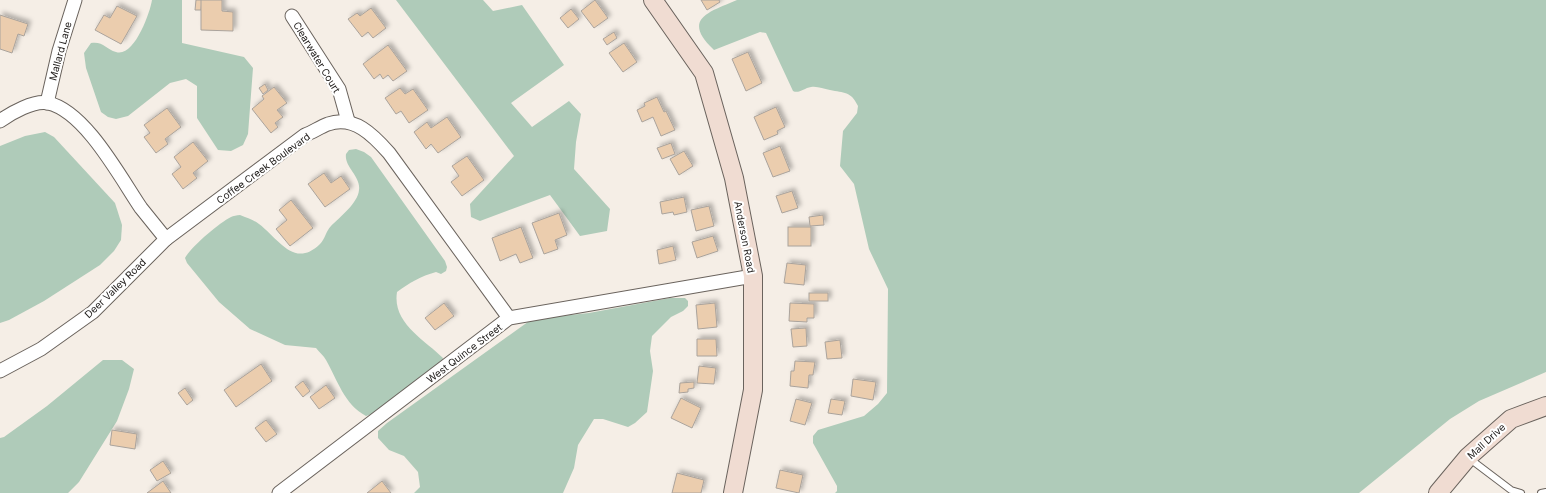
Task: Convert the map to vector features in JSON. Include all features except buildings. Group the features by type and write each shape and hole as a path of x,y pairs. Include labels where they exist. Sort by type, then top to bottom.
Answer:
{"street":[{"name":"Mallard Lane","path":"47,103 59,51 75,0"},
{"name":"Anderson Road","path":"653,0 704,72 734,178 752,276 753,390 733,493"},
{"name":"Clearwater Court","path":"292,16 338,88 348,121"},
{"path":"0,121 27,105 47,103 69,112 94,138 142,209 166,239"},
{"path":"348,121 363,128 377,139 389,153 509,318"},
{"name":"Coffee Creek Boulevard","path":"166,239 305,135 329,124 348,121"},
{"name":"Deer Valley Road","path":"0,371 41,350 93,312 166,239"},
{"name":"West Quince Street","path":"279,493 509,318 752,276"},
{"name":"Mall Drive","path":"1438,493 1468,457 1511,419 1546,406"}],"lane":[{"path":"1468,457 1511,490 1521,493"},
{"path":"1541,493 1546,492"}],"green space":[{"path":"152,0 182,0 182,43 244,57 253,68 248,134 243,145 231,151 218,150 197,118 197,86 186,79 170,83 128,116 116,119 108,117 101,112 86,68 84,53 91,43 102,44 116,52 123,52 129,48 135,42 140,33"},
{"path":"396,0 483,0 493,11 522,5 564,65 511,103 532,127 569,101 581,114 576,142 574,169 610,209 607,231 580,236 550,195 480,221 471,217 470,204 514,156"},
{"path":"737,0 1546,0 1546,372 1479,401 1450,419 1359,493 835,493 837,491 837,486 813,443 813,436 818,430 864,416 878,404 887,393 888,289 869,249 854,184 840,166 843,131 857,113 858,106 850,95 843,92 818,87 808,88 797,92 793,91 766,33 760,32 714,50 704,39 700,31 699,24 709,13"},
{"path":"45,132 54,137 115,203 122,225 121,240 114,251 100,265 44,301 9,320 0,323 0,146 25,136"},
{"path":"356,149 371,157 445,261 447,267 446,271 441,274 436,272 425,276 397,292 397,303 405,322 411,330 443,358 442,362 378,412 366,416 358,411 347,399 325,358 316,348 285,345 250,329 219,302 187,263 185,258 199,242 213,230 231,217 239,215 257,223 280,244 295,253 302,254 311,251 322,242 329,228 348,210 358,195 358,180 346,159 346,154 349,150"},
{"path":"670,298 685,298 688,301 688,306 683,311 671,317 652,336 650,351 653,371 647,412 628,427 603,419 594,419 578,445 574,468 563,493 414,493 420,487 418,472 404,456 389,450 378,438 378,431 387,423 532,319 589,313"},
{"path":"103,360 122,360 134,369 129,389 117,421 79,482 68,493 0,493 0,438 4,437 47,406"}]}
